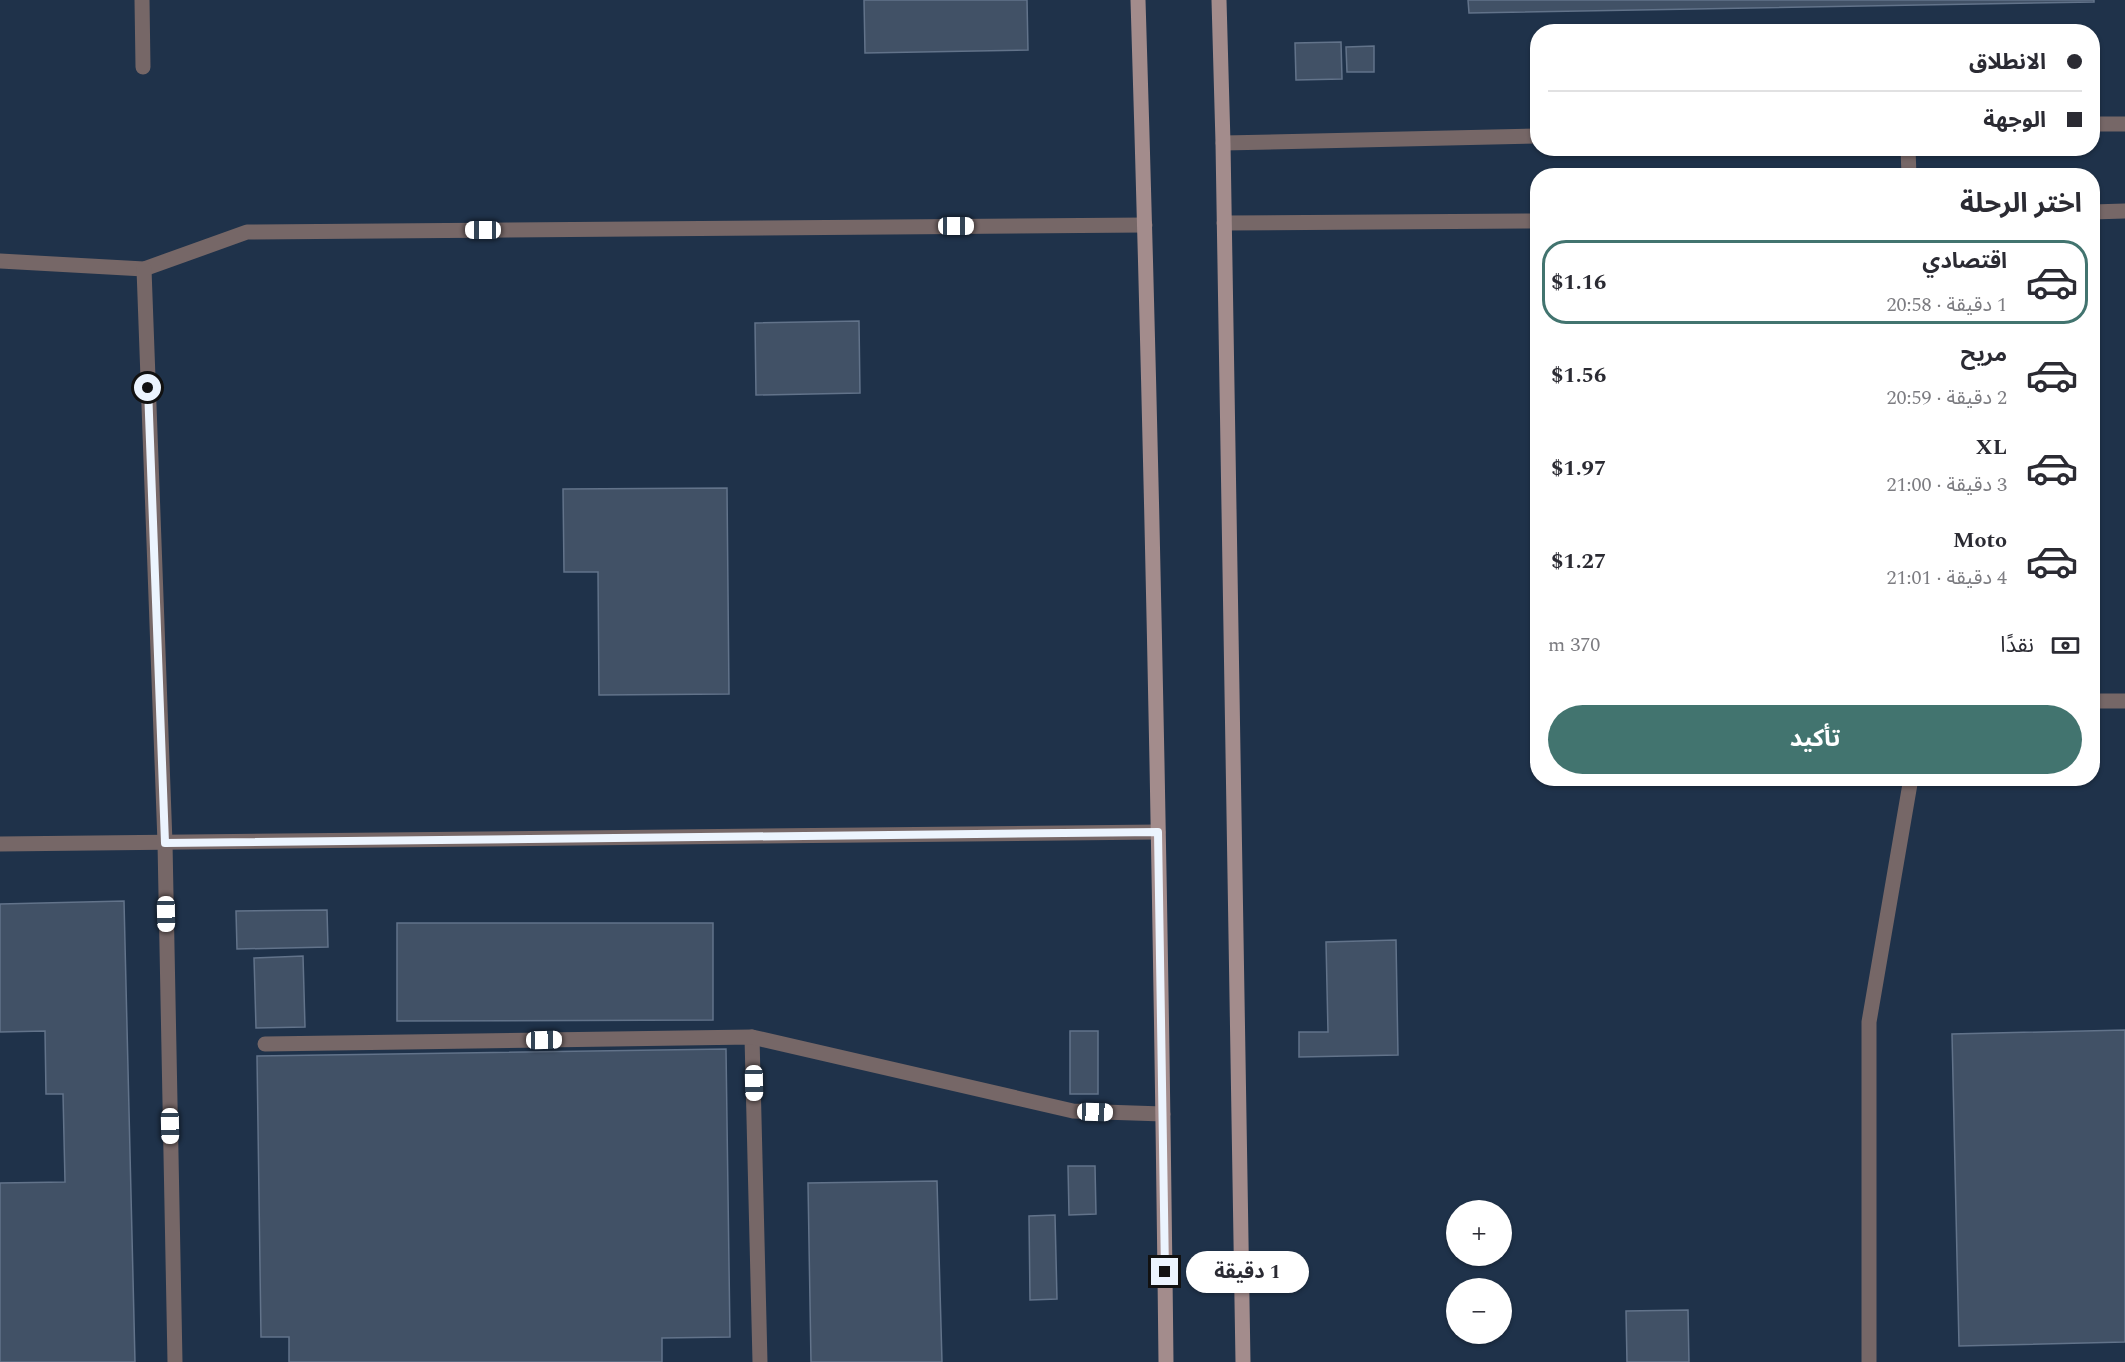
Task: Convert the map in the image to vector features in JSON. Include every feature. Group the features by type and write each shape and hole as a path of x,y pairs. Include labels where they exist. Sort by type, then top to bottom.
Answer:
{"street":[{"path":"142,0 143,66"},
{"path":"1138,0 1158,832 1166,1362"},
{"path":"1219,0 1243,1362"},
{"path":"2100,124 2125,124"},
{"path":"1223,143 1530,136"},
{"path":"2100,212 2125,211"},
{"path":"1224,223 1530,220"},
{"path":"0,261 144,269 247,232 1145,225"},
{"path":"144,269 165,843 175,1362"},
{"path":"2100,701 2125,701"},
{"path":"1869,1362 1869,1022 1910,786"},
{"path":"0,844 1158,832"},
{"path":"265,1044 752,1037 1072,1111 1163,1114"},
{"path":"752,1037 760,1362"}],"shaded area":[{"path":"0,0 2125,0 2125,1362 0,1362"}],"building":[{"path":"864,0 1027,0 1028,50 865,53"},
{"path":"1468,0 2094,0 2094,2 1469,13"},
{"path":"1341,42 1342,79 1296,80 1295,43"},
{"path":"1374,46 1374,72 1347,72 1346,47"},
{"path":"859,321 860,393 756,395 755,323"},
{"path":"727,488 729,694 599,695 598,572 564,572 563,489"},
{"path":"124,901 135,1362 0,1362 0,1183 65,1182 63,1094 46,1094 45,1031 0,1032 0,904"},
{"path":"327,910 328,947 237,949 236,911"},
{"path":"397,923 713,923 713,1020 397,1021"},
{"path":"1396,940 1398,1055 1299,1057 1299,1032 1328,1032 1326,942"},
{"path":"303,956 305,1027 256,1028 254,958"},
{"path":"2125,1030 2125,1342 1959,1346 1952,1034"},
{"path":"1070,1031 1098,1031 1098,1094 1070,1094"},
{"path":"726,1049 730,1337 662,1338 662,1362 289,1362 289,1337 261,1337 257,1056"},
{"path":"1068,1166 1095,1166 1096,1214 1069,1215"},
{"path":"937,1181 942,1362 811,1362 808,1183"},
{"path":"1055,1215 1057,1299 1030,1300 1029,1216"},
{"path":"1688,1310 1689,1362 1627,1362 1626,1311"}],"route":[{"path":"148,388 165,843 1158,832 1165,1272"}]}
